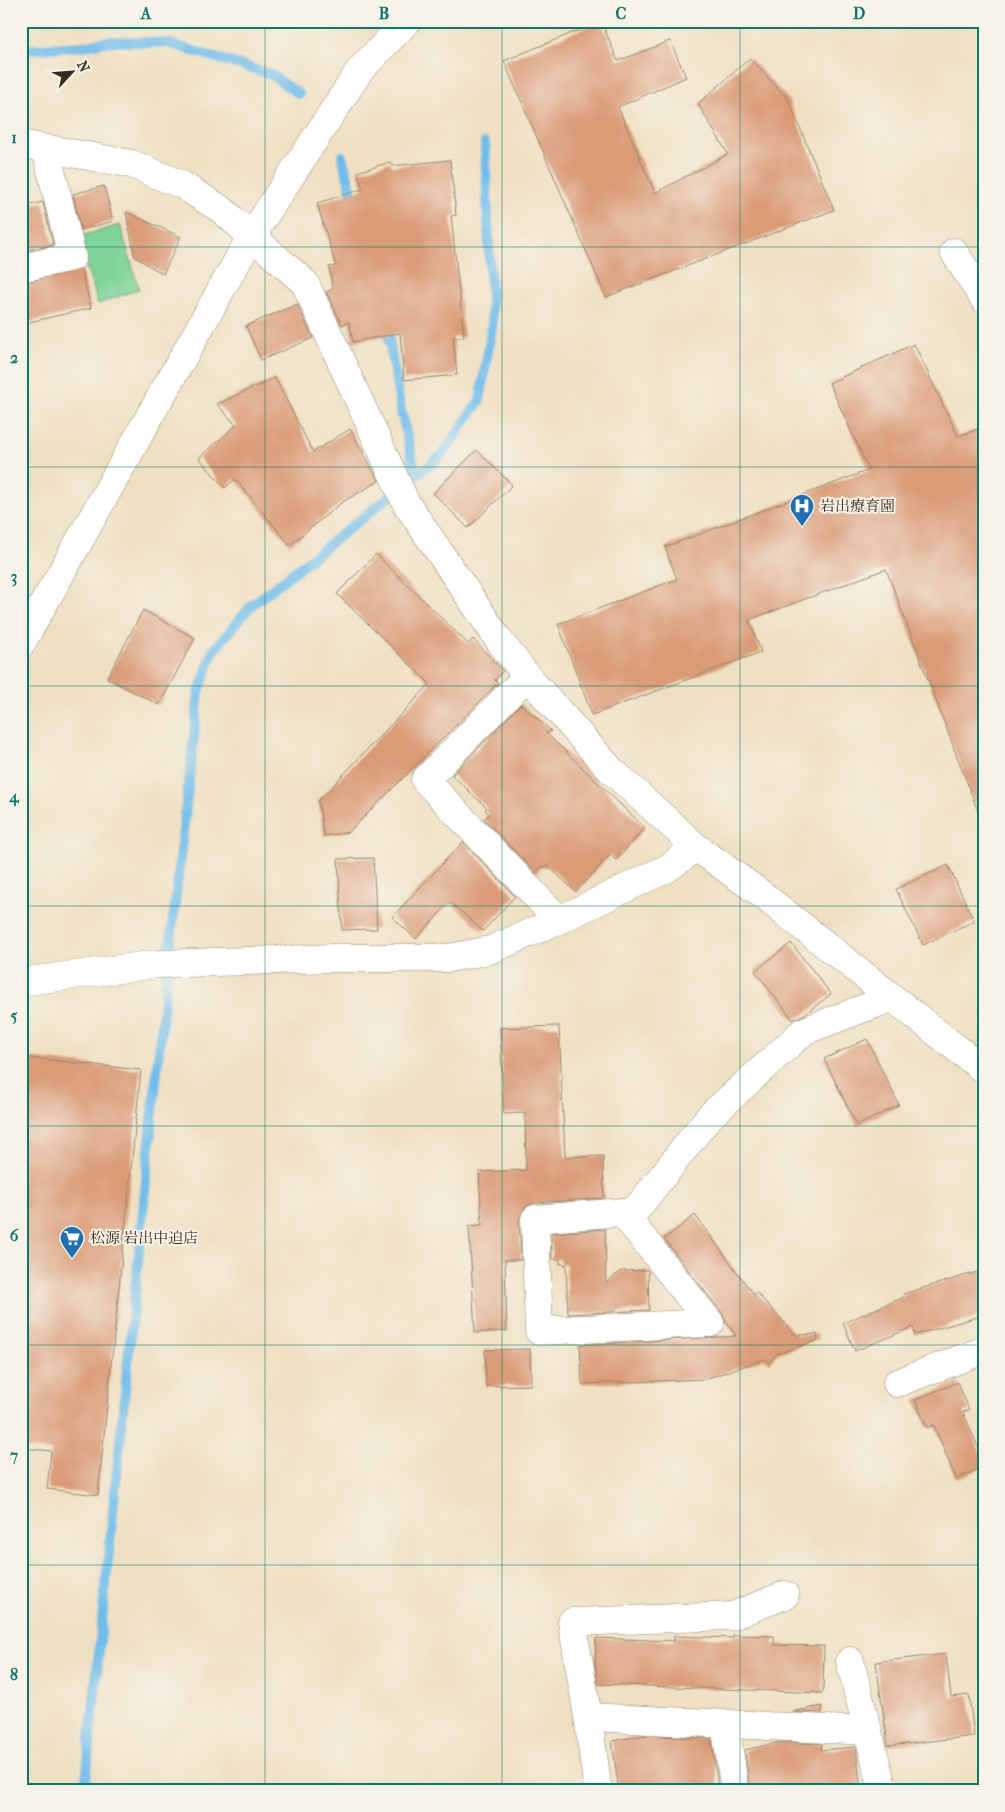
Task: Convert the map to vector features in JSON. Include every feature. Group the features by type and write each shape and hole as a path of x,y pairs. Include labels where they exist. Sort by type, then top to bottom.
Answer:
{"street":[{"path":"21,644 252,235 360,70 407,21"},
{"path":"21,268 72,257 33,146 132,164 182,186 222,210 305,282 406,503 501,643 527,676 611,770 696,847 760,893 984,1070"},
{"path":"954,252 984,299"},
{"path":"527,676 425,780 559,920"},
{"path":"21,982 157,964 333,958 448,958 490,950 559,920 668,868 696,847"},
{"path":"622,1212 710,1323 539,1331 535,1219 622,1212 635,1211 709,1117 804,1031 891,998"},
{"path":"897,1383 984,1350"},
{"path":"598,1791 572,1622 732,1616 785,1595"},
{"path":"850,1661 882,1786 888,1791"},
{"path":"588,1717 868,1731"},
{"path":"725,1724 735,1791"}],"green space":[{"path":"120,225 139,289 98,304 77,237"}],"building":[{"path":"601,21 618,61 670,41 686,77 618,107 655,193 728,154 698,104 750,58 788,99 834,210 606,297 504,61"},
{"path":"450,160 456,215 451,216 464,337 453,337 457,375 404,380 400,333 353,342 349,322 342,325 326,292 333,289 329,267 336,266 317,203 363,189 358,172 390,162 392,166"},
{"path":"104,186 113,221 81,230 73,194"},
{"path":"43,202 53,245 21,252 21,207"},
{"path":"126,212 181,237 163,274 135,257"},
{"path":"81,269 91,308 21,324 21,283"},
{"path":"297,304 313,338 261,360 246,326"},
{"path":"914,344 958,436 984,427 984,819 981,819 886,569 749,620 761,652 592,715 558,624 677,579 665,547 869,470 829,383"},
{"path":"275,378 313,452 350,429 379,481 341,503 290,545 235,479 225,488 199,458 236,425 217,404"},
{"path":"477,450 512,485 468,528 433,493"},
{"path":"376,554 468,644 473,639 503,671 495,680 498,683 349,832 324,836 318,801 430,684 337,594"},
{"path":"143,610 195,638 159,705 107,678"},
{"path":"521,704 551,731 546,733 645,828 616,860 610,855 576,892 547,865 544,868 543,866 536,873 484,819 489,814 485,810 487,808 452,775"},
{"path":"463,842 515,896 483,931 450,902 416,939 392,917"},
{"path":"373,858 377,929 342,930 338,859"},
{"path":"948,865 974,921 923,945 896,889"},
{"path":"791,943 831,994 805,1014 793,1020 755,971"},
{"path":"559,1026 565,1157 603,1156 604,1198 534,1203 526,1206 519,1219 521,1260 505,1260 507,1331 475,1333 469,1226 482,1225 479,1172 526,1170 525,1113 504,1114 500,1028"},
{"path":"867,1039 899,1105 857,1126 824,1059"},
{"name":"松源 岩出中迫店","path":"21,1057 141,1070 98,1495 47,1489 51,1451 21,1448"},
{"path":"695,1215 754,1295 757,1293 796,1335 817,1334 818,1340 777,1354 769,1363 765,1359 705,1379 582,1384 580,1345 736,1336 722,1313 664,1239"},
{"path":"605,1229 606,1283 621,1271 648,1270 649,1310 568,1314 566,1264 560,1264 560,1259 552,1259 551,1233"},
{"path":"984,1270 984,1315 915,1335 913,1327 855,1351 843,1323 904,1297 903,1294"},
{"path":"530,1349 531,1385 486,1386 485,1350"},
{"path":"958,1382 969,1410 963,1412 984,1461 984,1467 956,1479 934,1425 927,1428 915,1400"},
{"path":"733,1635 774,1636 774,1645 824,1646 823,1693 598,1684 595,1664 596,1638 674,1641 674,1636 733,1638"},
{"path":"946,1654 951,1697 969,1695 974,1736 888,1746 876,1662"},
{"path":"822,1706 822,1713 791,1712"},
{"path":"644,1735 711,1739 719,1791 619,1791 612,1741"},
{"path":"780,1742 822,1744 821,1750 856,1747 861,1791 750,1791 745,1750"}],"waterway":[{"path":"21,50 84,46 109,41 167,43 270,74 299,94"},
{"path":"85,1791 165,991 199,692 213,651 252,605 442,455 480,400 492,326 485,143"},
{"path":"342,156 355,204"},
{"path":"386,321 400,406 416,475"}],"place":[{"name":"岩出療育園","path":"802,527"},
{"name":"松源 岩出中迫店","path":"72,1259"}]}
